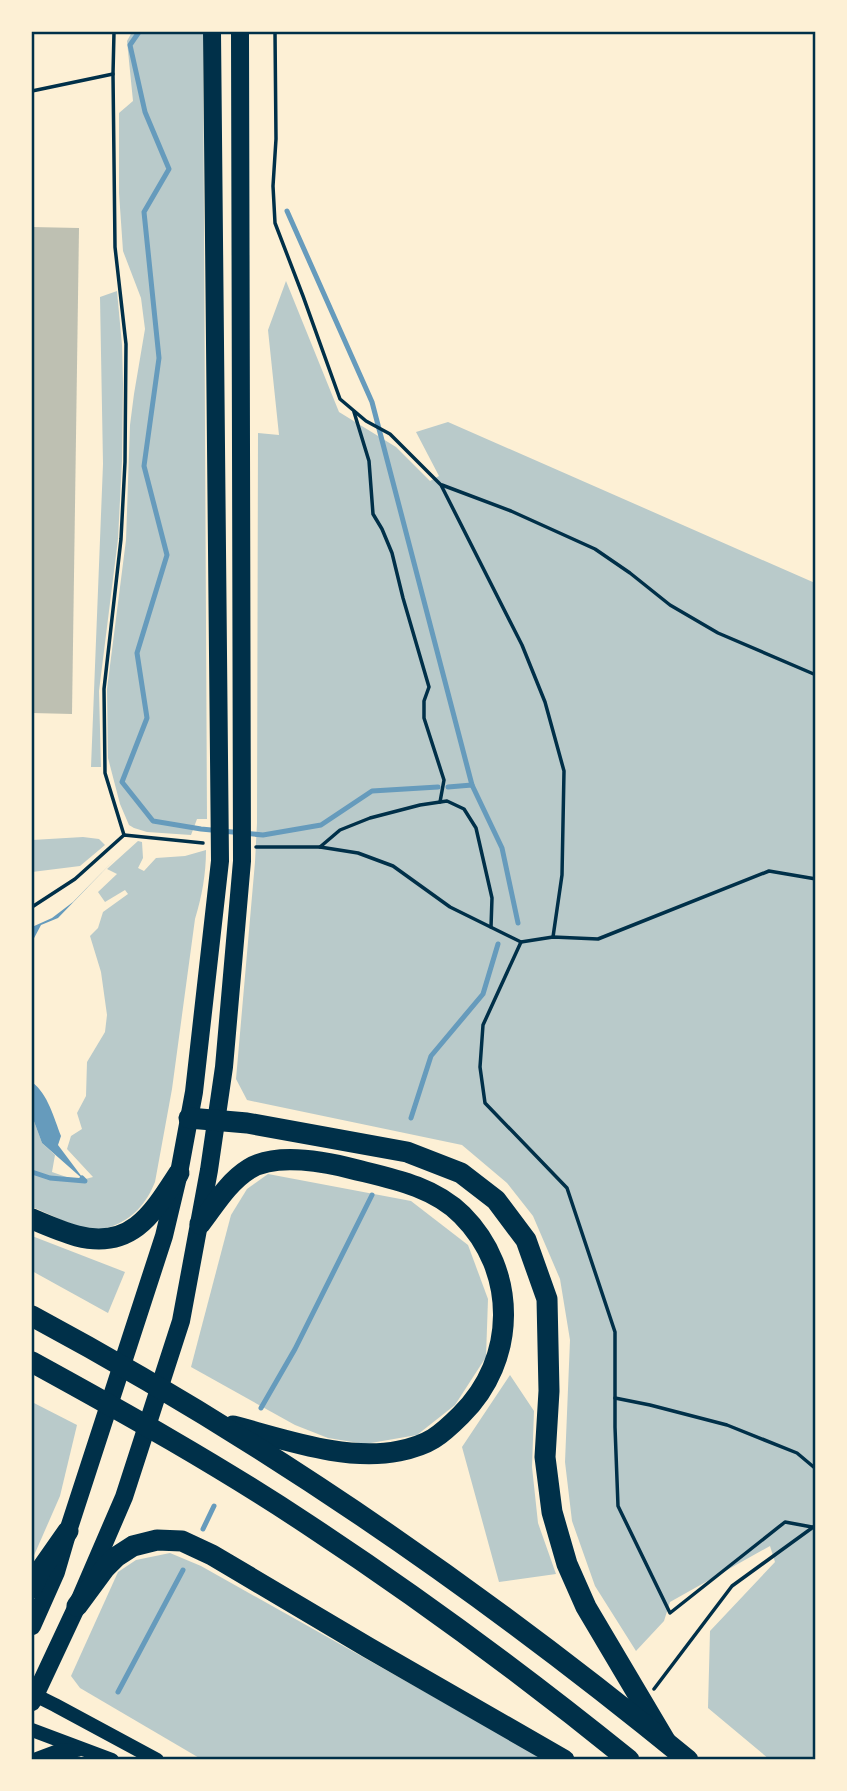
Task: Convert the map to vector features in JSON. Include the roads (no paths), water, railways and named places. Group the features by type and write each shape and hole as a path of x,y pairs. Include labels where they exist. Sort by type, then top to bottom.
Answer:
{"highway":[{"path":"189,1118 247,1123 407,1152 461,1173 496,1200 526,1240 547,1299 549,1391 545,1457 552,1512 567,1564 586,1607 666,1742"},
{"path":"200,1224 234,1181 265,1161 284,1159 349,1167 409,1183 439,1197 462,1216 487,1248 498,1273 503,1303 503,1338 484,1388 443,1434 422,1445 369,1455 330,1450 212,1420"},
{"path":"32,1219 76,1236 99,1240 123,1236 144,1220 179,1173"},
{"path":"32,1316 212,1420 324,1490 408,1547 587,1679 688,1759"},
{"path":"35,1365 172,1440 306,1524 482,1645 629,1759"},
{"path":"32,1588 40,1571 68,1531"},
{"path":"77,1606 105,1568 133,1546 157,1539 182,1541 212,1555 564,1759"}],"main road":[{"path":"32,1626 56,1572 164,1236 194,1092 220,819 212,32"},
{"path":"157,1759 33,1697 77,1606 124,1497 181,1321 200,1224 224,1067 246,854 242,818 240,32"},
{"path":"32,1731 112,1759"},
{"path":"34,1759 69,1749 87,1751"}],"water":[{"path":"116,858 58,918 41,925 32,942 32,927 52,918 73,902"},
{"path":"32,1082 42,1093 53,1114 61,1136 58,1145 85,1181 42,1143 32,1116"}],"waterway":[{"path":"139,32 130,45 145,112 169,169 144,212 159,358 144,466 167,555 137,653 147,718 122,782 153,821 263,835 321,825 372,791 438,787"},
{"path":"287,211 372,402 472,785"},
{"path":"448,787 472,785 502,848 518,923"},
{"path":"411,1118 431,1056 483,994 498,944"},
{"path":"32,1172 50,1178 85,1181 82,1178"},
{"path":"261,1408 295,1349 372,1195"},
{"path":"203,1529 214,1506"},
{"path":"118,1692 183,1570"}]}
